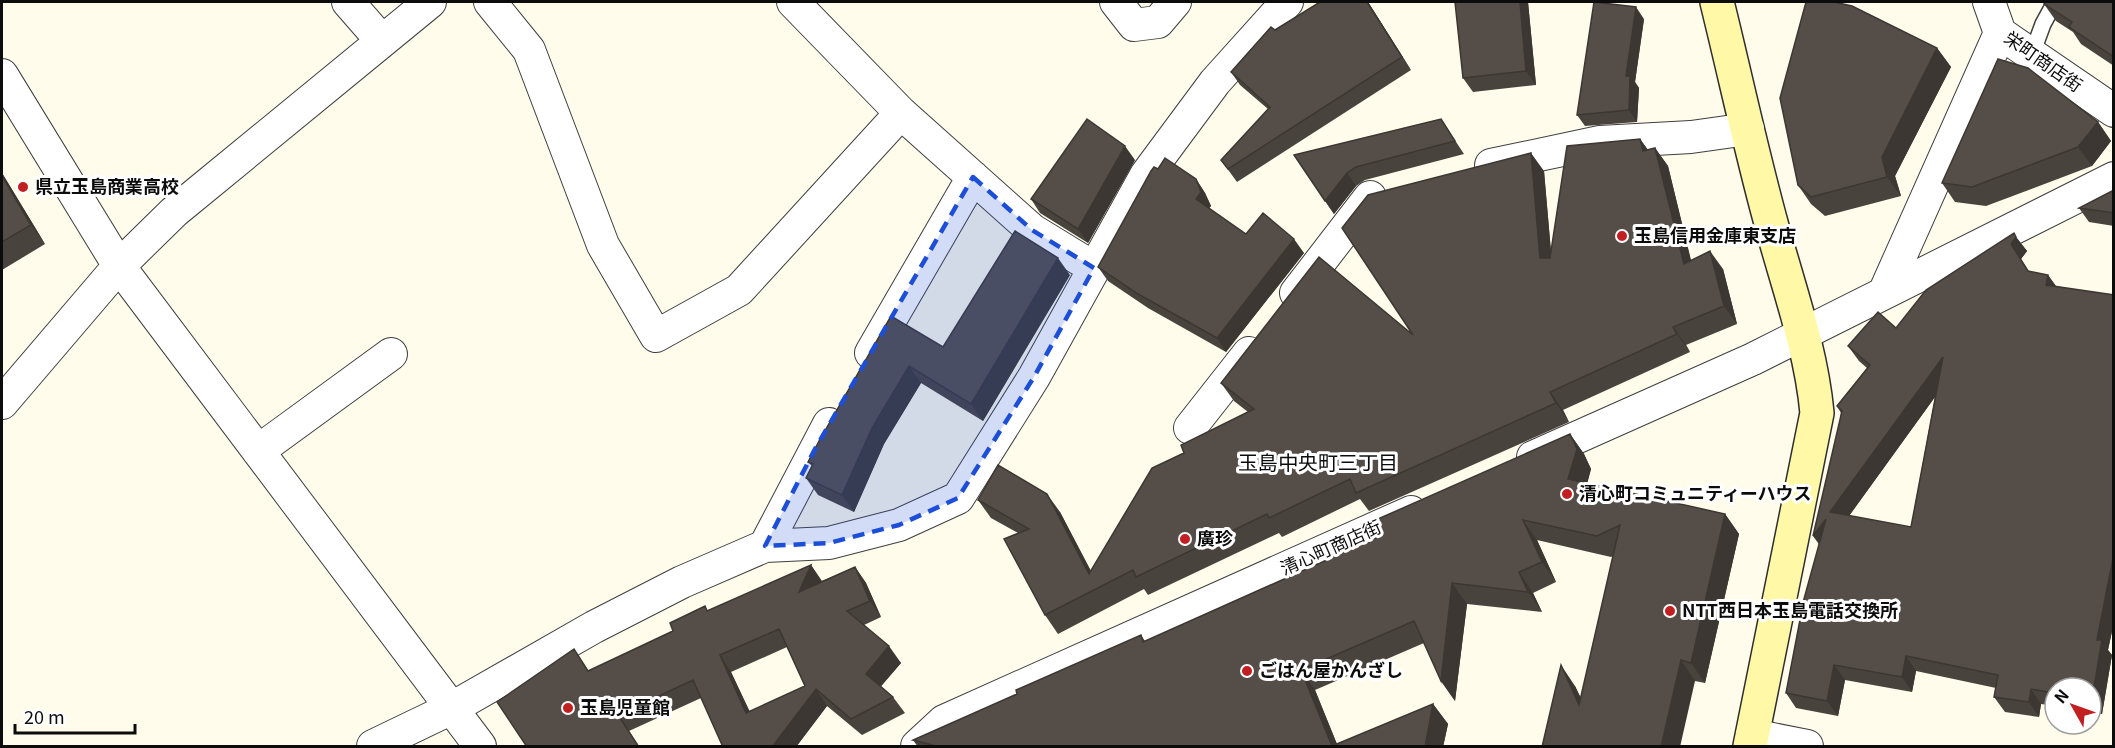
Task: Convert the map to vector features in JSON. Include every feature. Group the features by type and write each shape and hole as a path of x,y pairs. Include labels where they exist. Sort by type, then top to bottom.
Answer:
{"street":[{"path":"348,2 382,41"},
{"path":"2,403 119,266 174,212 430,2"},
{"path":"490,2 530,50 603,245 656,336 739,290 901,112"},
{"path":"794,2 901,112 1032,230 1094,268"},
{"path":"1116,2 1134,25 1158,22 1175,2"},
{"path":"373,747 452,708 594,627 682,582 765,546 839,540 899,525 958,498 1034,377 1146,175 1215,82 1287,2"},
{"path":"1717,2 1802,335 1814,385 1817,413 1751,741 1807,747"},
{"name":"栄町商店街","path":"1989,2 2000,33 2114,111"},
{"path":"1885,291 2000,33"},
{"path":"2,75 119,266 480,747"},
{"path":"1459,173 1526,156 1600,142 1690,137 1748,129"},
{"path":"765,546 850,389 973,177"},
{"path":"1503,471 1753,359 2114,178"},
{"path":"1190,428 1370,197 1392,191"},
{"path":"258,451 391,354"},
{"name":"清心町商店街","path":"917,747 944,721 1437,500"}],"lane":[{"path":"2032,54 2055,2"}],"highlighted area":[{"path":"973,177 1032,230 1094,268 1034,377 958,498 899,525 829,543 765,546 815,449"}],"building":[{"path":"1320,2 1367,2 1402,57 1228,169 1221,160 1270,107 1231,72 1271,27 1275,30"},
{"path":"1455,2 1520,2 1526,71 1463,78"},
{"path":"1594,2 1636,7 1626,76 1630,76 1629,110 1577,115"},
{"path":"1806,2 1834,2 1852,6 1937,48 1882,157 1887,177 1811,197 1798,185 1780,98"},
{"path":"2045,2 2114,2 2114,57 2069,27 2072,22 2044,4"},
{"path":"1998,59 2028,68 2098,122 2078,147 1972,187 1942,183"},
{"path":"1087,119 1125,146 1078,229 1031,199"},
{"path":"1441,119 1455,141 1356,167 1347,173 1325,201 1294,155"},
{"path":"1640,139 1643,151 1655,148 1684,264 1710,251 1724,306 1673,327 1677,334 1550,392 1556,403 1356,493 1350,479 1269,518 1267,514 1136,577 1133,570 1045,615 1004,539 1029,529 978,500 998,465 1047,494 1089,574 1152,468 1184,453 1181,445 1254,409 1221,383 1319,257 1413,335 1342,228 1368,195 1531,153 1540,258 1550,258 1567,146"},
{"path":"1165,158 1196,179 1201,192 1196,199 1246,234 1263,213 1294,239 1217,338 1138,294 1098,267 1151,171 1154,167 1158,169"},
{"path":"2,176 31,225 2,242"},
{"path":"2114,190 2114,213 2079,208"},
{"path":"1015,231 1058,258 971,404 909,366 872,428 842,495 806,478 813,464 808,462 819,441 891,316 943,347"},
{"path":"2014,233 2016,237 2011,244 2028,271 2048,275 2046,285 2114,295 2114,553 2097,640 2102,640 2096,676 2043,676 2043,691 2031,689 2029,702 1994,697 1998,675 1906,656 1902,677 1834,665 1827,701 1786,693 1804,599 1826,519 1813,536 1842,411 1837,406 1870,365 1848,346 1878,312 1896,328 1926,290","holes":["1943,357 1911,527 1830,512"]},
{"path":"1570,434 1577,449 1568,479 1725,514 1691,663 1681,660 1661,747 1542,747 1561,665 1579,705 1620,525 1597,536 1523,520 1542,562 1519,572 1528,592 1452,583 1441,681 1414,621 1301,670 1332,746 1433,704 1425,747 940,747 913,740 1017,694 1016,690 1141,635 1143,642 1376,538 1369,523"},
{"path":"811,565 799,592 855,567 870,601 847,611 889,646 866,674 893,697 851,719 816,689 772,747 723,747 693,680 618,715 639,747 527,747 497,702 574,649 588,671 673,631 670,623 705,606 707,611","holes":["779,629 805,686 746,713 720,655"]}],"place":[{"name":"県立玉島商業高校","path":"23,187"},
{"name":"玉島信用金庫東支店","path":"1622,236"},
{"name":"清心町コミュニティーハウス","path":"1567,494"},
{"name":"廣珍","path":"1185,539"},
{"name":"NTT西日本玉島電話交換所","path":"1670,611"},
{"name":"ごはん屋かんざし","path":"1247,671"},
{"name":"玉島児童館","path":"568,708"}],"district":[{"name":"玉島中央町三丁目","path":"1318,463"}]}
